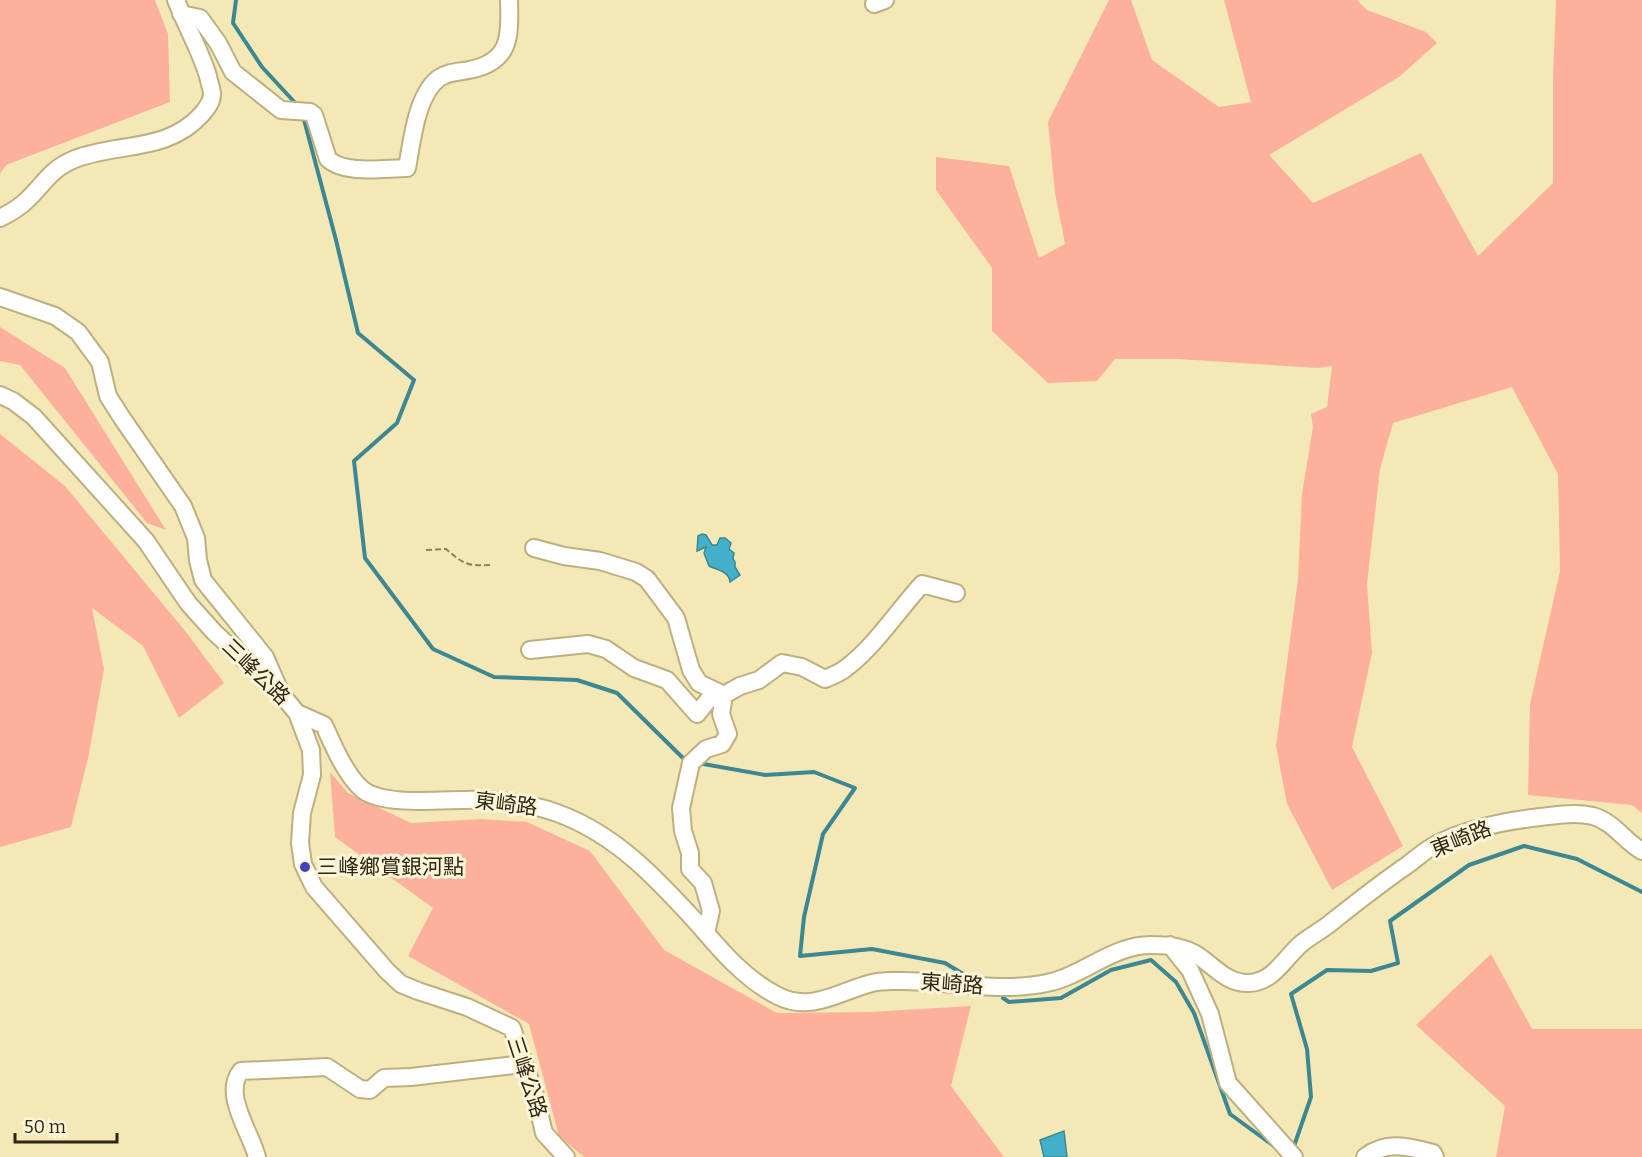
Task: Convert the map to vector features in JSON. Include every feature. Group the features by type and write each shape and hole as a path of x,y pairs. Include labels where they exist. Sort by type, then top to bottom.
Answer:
{"street":[{"path":"179,7 200,18 218,43 233,72 281,110 310,112 314,115 328,159 333,164 354,169 407,168 419,111 425,96 438,79 447,74 485,67 498,58 508,39 509,0"},
{"path":"0,218 28,200 57,167 77,158 156,143 178,134 195,123 209,106 213,93 203,60 179,7"},
{"path":"0,297 55,316 78,332 100,362 108,396 183,506 196,538 203,580 265,657 282,695"},
{"name":"三峰公路","path":"0,395 13,401 34,417 146,541 188,603 282,695 297,713 311,750 312,775 303,813 300,843 303,864 314,887 387,972 401,984 467,1007 512,1028 535,1095 544,1133 567,1157"},
{"path":"534,548 564,556 600,561 636,572 647,579 676,618 691,670 699,683 724,695"},
{"path":"530,650 588,644 606,649 634,668 667,680 698,714 709,699 759,680 782,663 802,667 825,679 845,670 873,644 895,614 922,584 956,594"},
{"path":"706,933 711,911 702,883 690,869 690,853 683,831 681,808 696,759 706,749 722,744 728,734 721,714 724,695"},
{"name":"東崎路","path":"297,713 324,725 335,750 358,786 377,797 393,800 479,799 524,803 560,813 591,828 635,859 756,984 783,999 801,1003 828,999 874,982 905,981 986,987 1048,983 1076,973 1121,950 1144,944 1169,945 1195,954 1233,981 1248,984 1262,981 1274,972 1300,944 1437,844 1490,824 1562,814 1592,816 1617,829 1634,847 1642,851"},
{"path":"1169,945 1190,970 1210,1014 1228,1083 1289,1152"},
{"path":"256,1157 254,1146 240,1119 235,1087 237,1077 242,1071 327,1067 360,1089 370,1090 384,1078 523,1064"},
{"path":"1365,1157 1400,1145 1433,1153 1436,1157"}],"path":[{"path":"426,550 446,549 471,566 492,565"}],"shaded area":[{"path":"0,0 155,0 168,34 170,102 6,165 0,174"},
{"path":"1109,0 1131,0 1152,60 1219,107 1251,102 1224,0 1357,0 1367,10 1426,32 1437,43 1399,77 1269,155 1313,203 1421,153 1478,256 1553,183 1556,0 1642,0 1642,813 1632,805 1528,795 1530,704 1560,571 1558,474 1512,387 1393,423 1380,469 1367,584 1372,653 1352,747 1403,846 1332,890 1287,804 1276,746 1298,579 1302,494 1313,427 1311,414 1327,407 1332,366 1318,368 1178,359 1115,359 1097,381 1048,383 992,331 992,268 936,190 936,157 1009,166 1039,258 1065,244 1055,193 1048,122"},
{"path":"0,327 65,368 166,530 147,523 20,365 0,361"},
{"path":"0,434 65,486 186,632 224,683 179,718 143,646 92,608 104,669 89,754 71,827 0,847"},
{"path":"330,772 348,793 411,823 481,819 527,822 590,851 664,950 777,1013 869,1012 971,1006 951,1086 1004,1157 584,1157 559,1136 529,1024 408,956 433,908 335,837"},
{"path":"1491,954 1532,1029 1642,1029 1642,1157 1496,1157 1505,1106 1416,1025"}],"water":[{"path":"706,535 712,545 717,545 720,538 725,538 731,543 729,549 734,553 735,567 740,575 730,582 725,573 709,566 704,553 706,547 697,551 698,536"},
{"path":"1064,1131 1067,1157 1044,1157 1040,1140"}],"waterway":[{"path":"236,0 233,23 262,67 299,107"},
{"path":"303,116 358,333 414,380 397,423 354,461 365,558 433,649 494,677 577,680 617,693 688,761"},
{"path":"698,763 765,775 814,772 855,788 823,834 804,917 800,956 872,949 945,963 965,975"},
{"path":"1293,1149 1311,1097 1307,1049 1291,994 1327,970 1371,971 1398,963 1390,921 1469,865 1524,846 1577,859 1642,892"},
{"path":"1003,998 1009,1002 1061,998 1111,970 1151,960 1176,982 1194,1013 1230,1114 1278,1149"}],"place":[{"name":"三峰鄉賞銀河點","path":"305,867"}]}
